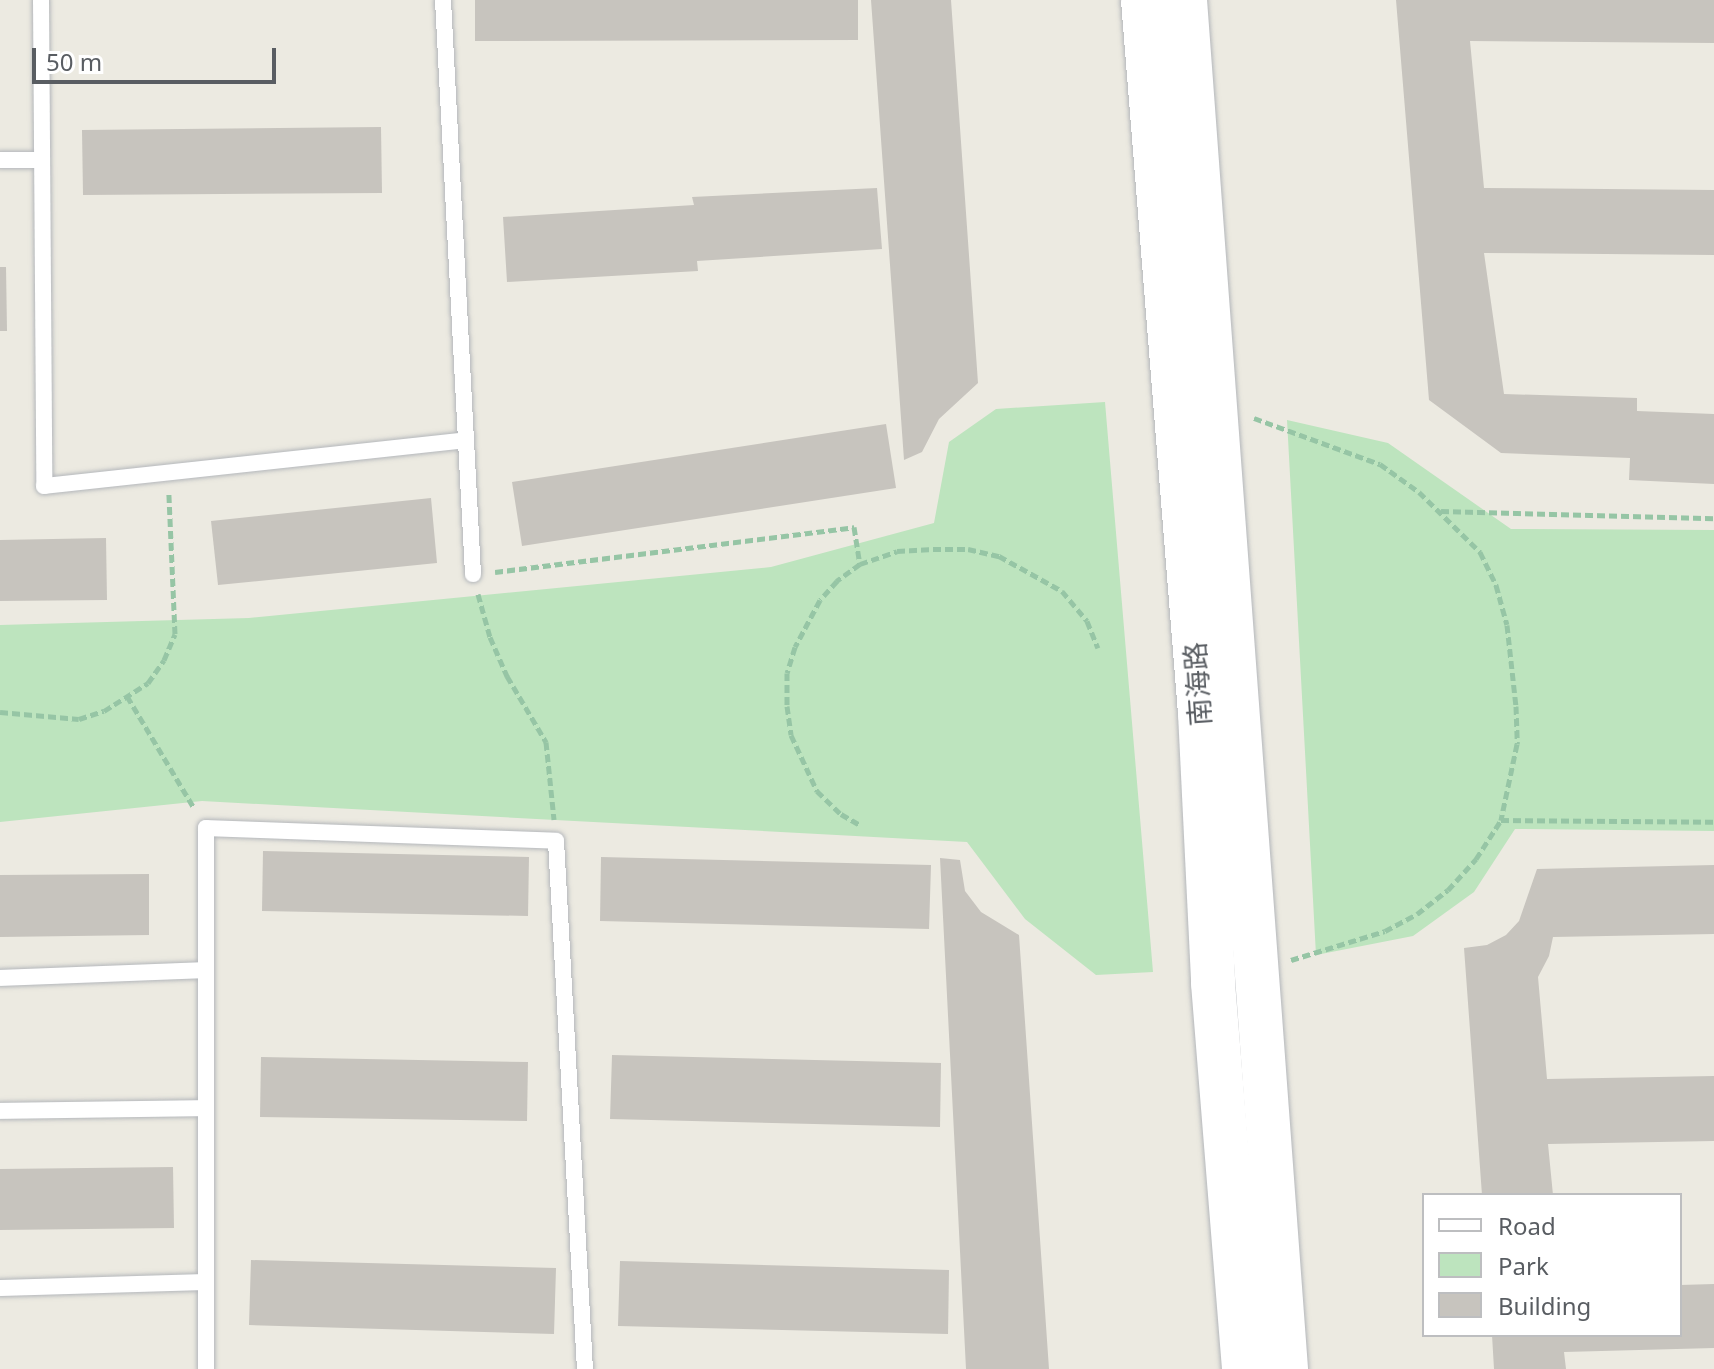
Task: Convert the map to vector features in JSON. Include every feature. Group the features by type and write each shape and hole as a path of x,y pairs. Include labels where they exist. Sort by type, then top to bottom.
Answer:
{"main road":[{"name":"南海路","path":"1143,0 1200,713 1213,983 1244,1369"},
{"name":"南海路","path":"1185,0 1286,1369"}],"lane":[{"path":"41,0 44,486 466,440"},
{"path":"443,0 473,574"},
{"path":"0,160 42,160"},
{"path":"206,1369 206,828 556,841 585,1369"},
{"path":"0,978 206,970"},
{"path":"0,1111 206,1108"},
{"path":"0,1288 206,1282"}],"path":[{"path":"1215,405 1380,464 1440,511 1480,552 1496,585 1507,625 1517,744 1501,820 1467,869 1448,890 1417,914 1385,931 1257,971"},
{"path":"0,712 79,719 104,711 148,683 164,660 175,634 168,473"},
{"path":"1440,511 1714,518"},
{"path":"556,841 546,742 507,676 490,637 473,574 854,527 860,564"},
{"path":"860,825 841,814 817,791 791,735 787,684 795,647 820,600 837,581 860,564 897,551 968,549 999,556 1062,591 1087,621 1098,648"},
{"path":"127,696 206,828"},
{"path":"1501,820 1714,822"}],"green space":[{"path":"1105,402 1153,972 1096,975 1025,919 967,842 202,801 0,822 0,625 249,618 771,567 934,523 949,442 996,409"},
{"path":"1287,420 1388,443 1511,529 1714,530 1714,831 1515,829 1474,892 1413,936 1316,955"}],"building":[{"path":"475,0 858,0 858,40 475,41"},
{"path":"871,0 951,0 978,383 939,419 922,452 904,460"},
{"path":"1396,0 1714,0 1714,43 1470,41 1484,188 1714,190 1714,255 1484,253 1504,394 1637,398 1637,411 1714,414 1714,484 1629,480 1630,458 1501,453 1429,400"},
{"path":"381,127 382,193 83,195 82,130"},
{"path":"877,188 882,249 697,261 698,271 507,282 503,217 694,205 692,197"},
{"path":"0,267 6,267 7,331 0,331"},
{"path":"886,424 896,488 522,546 512,482"},
{"path":"431,498 437,563 218,585 211,521"},
{"path":"106,538 107,600 0,601 0,540"},
{"path":"263,851 529,857 528,916 262,911"},
{"path":"601,857 931,865 929,929 600,921"},
{"path":"940,858 960,860 965,891 981,912 1019,935 1049,1369 966,1369"},
{"path":"1714,865 1714,934 1553,937 1549,956 1538,977 1547,1079 1714,1076 1714,1141 1548,1144 1553,1193 1482,1193 1464,948 1487,945 1506,935 1519,921 1537,869"},
{"path":"149,874 149,935 0,937 0,875"},
{"path":"612,1055 941,1063 940,1127 610,1119"},
{"path":"261,1057 528,1062 527,1121 260,1117"},
{"path":"173,1167 174,1228 0,1230 0,1169"},
{"path":"251,1260 556,1268 554,1334 249,1325"},
{"path":"620,1261 949,1270 948,1334 618,1326"},
{"path":"1714,1284 1714,1348 1564,1352 1566,1369 1494,1369 1492,1337 1682,1337 1682,1285"}]}
